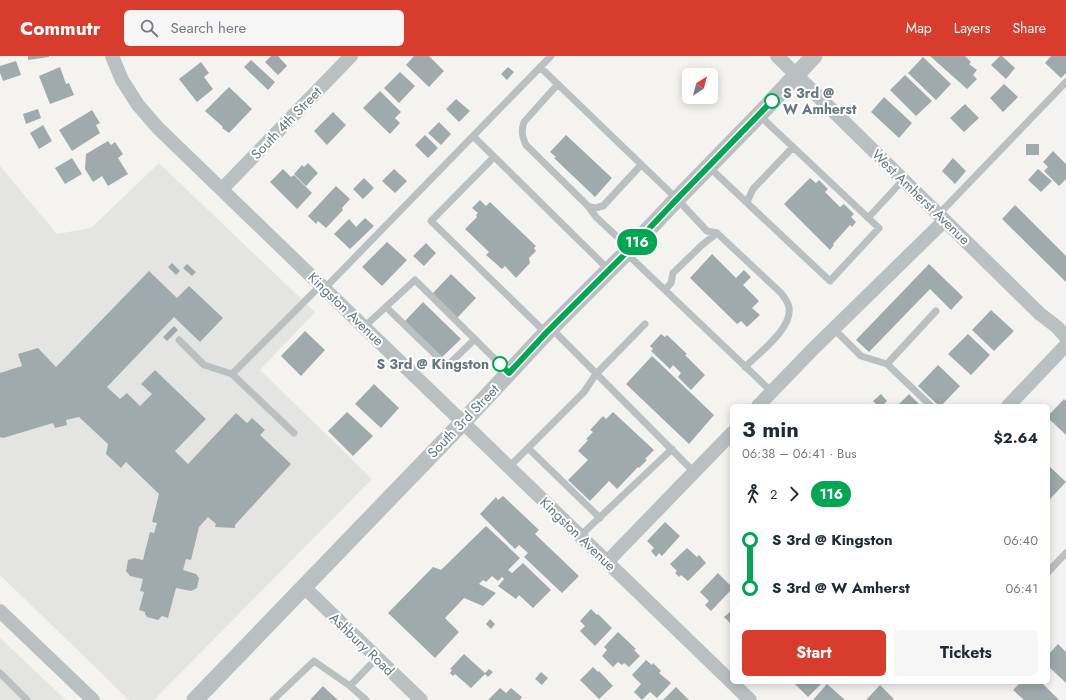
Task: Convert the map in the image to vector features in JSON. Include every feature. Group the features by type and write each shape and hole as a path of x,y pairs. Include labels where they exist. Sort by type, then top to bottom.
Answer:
{"street":[{"name":"Kingston Avenue","path":"112,56 122,80 138,105 158,128 607,562 730,676"},
{"name":"South 4th Street","path":"222,189 351,56"},
{"name":"West Amherst Avenue","path":"778,56 941,218 1040,314 1066,337"},
{"name":"South 3rd Street","path":"195,700 463,422 549,330 610,270 759,115 814,56"},
{"path":"760,404 941,218"},
{"path":"1010,404 1066,345"},
{"path":"607,562 730,435"},
{"name":"Ashbury Road","path":"304,587 421,700"},
{"path":"0,611 93,700"},
{"name":"Kingston Avenue","path":"740,685 750,700"}],"lane":[{"path":"232,374 323,287 551,56"},
{"path":"540,67 677,199 707,231 717,233 782,293 789,308 788,320 782,331 745,366"},
{"path":"941,218 1066,82"},
{"path":"558,84 524,122 522,130 526,145 588,206 596,217 665,290 772,392"},
{"path":"709,166 830,281 879,228 759,115"},
{"path":"473,136 610,270"},
{"path":"747,202 753,189 793,147"},
{"path":"494,157 431,221 596,374 694,472"},
{"path":"588,206 595,208 603,206 641,165"},
{"path":"868,218 903,180"},
{"path":"665,290 671,283 673,273 702,245 717,233"},
{"path":"364,327 415,280 509,373"},
{"path":"386,307 447,366 475,339"},
{"path":"887,364 936,311"},
{"path":"509,467 584,392 596,374 645,324"},
{"path":"834,329 861,356 887,364 929,404"},
{"path":"179,340 204,365 232,374 294,433"},
{"path":"528,448 600,518"},
{"path":"580,536 672,449"},
{"path":"1050,570 1066,553"},
{"path":"350,686 377,658"},
{"path":"273,700 314,661 350,686 366,700"},
{"path":"0,674 27,700"}],"shaded area":[{"path":"159,163 315,312 260,370 372,479 154,700 129,700 0,575 0,166 57,234 91,228"},
{"path":"0,638 66,700 0,700"}],"building":[{"path":"28,56 49,56 49,57 28,60"},
{"path":"271,56 278,56 287,66 278,75 265,62"},
{"path":"414,56 429,56 444,71 429,87 406,65"},
{"path":"930,56 965,56 971,62 969,64 977,70 973,75 977,79 967,89"},
{"path":"1000,56 1002,56 1015,68 1006,79 991,65"},
{"path":"1051,56 1066,56 1066,73 1061,78 1045,63"},
{"path":"923,57 951,84 936,100 908,73"},
{"path":"251,60 275,82 268,90 244,67"},
{"path":"16,61 21,75 3,81 0,73 0,66"},
{"path":"201,62 209,73 204,77 213,89 197,102 179,79"},
{"path":"60,67 66,84 69,83 74,95 50,104 39,76"},
{"path":"508,67 514,72 507,80 501,74"},
{"path":"400,72 415,86 399,103 384,88"},
{"path":"905,75 932,101 916,116 890,90"},
{"path":"1004,84 1018,97 1003,112 990,98"},
{"path":"229,87 252,109 229,133 205,111"},
{"path":"380,91 401,112 395,118 400,123 390,134 363,108"},
{"path":"884,97 912,123 899,138 871,112"},
{"path":"456,99 470,111 459,122 446,109"},
{"path":"965,104 979,118 964,132 950,118"},
{"path":"38,109 41,118 26,124 23,114"},
{"path":"92,110 100,123 96,125 100,133 72,151 59,130"},
{"path":"333,112 346,125 327,145 314,131"},
{"path":"439,122 451,134 441,145 428,133"},
{"path":"43,125 52,141 39,149 30,133"},
{"path":"425,135 438,148 428,158 415,145"},
{"path":"566,135 612,178 595,197 554,158 556,157 550,152"},
{"path":"108,141 111,145 115,142 123,154 118,158 128,174 108,186 102,176 93,182 85,169 86,154"},
{"path":"1026,144 1039,144 1039,155 1026,155"},
{"path":"1053,151 1066,164 1066,179 1059,186 1044,171 1048,167 1043,162"},
{"path":"72,158 82,174 65,184 55,168"},
{"path":"953,158 966,171 955,184 942,171"},
{"path":"308,163 318,173 306,186 294,174 302,165 304,167"},
{"path":"283,169 291,177 294,175 312,193 297,209 270,182"},
{"path":"394,169 407,181 395,193 382,181"},
{"path":"1038,169 1052,181 1041,192 1028,180"},
{"path":"364,178 374,188 363,199 353,189"},
{"path":"810,178 816,183 819,180 828,189 825,192 840,207 844,204 854,214 851,217 856,222 852,227 850,225 833,244 834,245 830,250 784,204"},
{"path":"336,186 350,199 342,208 343,210 326,228 318,221 316,224 308,216"},
{"path":"480,200 486,206 490,202 536,246 534,248 536,251 529,258 530,263 516,278 505,266 502,269 486,255 489,252 465,229 477,217 476,215 478,213 472,208"},
{"path":"1015,205 1066,256 1066,282 1002,219"},
{"path":"365,218 374,226 350,249 334,234 349,219 356,227"},
{"path":"387,242 407,260 382,286 362,267"},
{"path":"426,243 436,253 424,266 413,256"},
{"path":"712,254 736,278 744,270 751,277 743,285 759,301 752,308 760,315 747,327 741,321 737,324 690,278"},
{"path":"172,263 180,271 176,275 168,267"},
{"path":"187,264 196,272 192,276 183,268"},
{"path":"929,264 963,297 951,310 930,289 869,352 856,340"},
{"path":"149,271 177,298 189,286 223,318 200,342 174,317 107,387 120,399 127,393 140,406 152,394 141,384 155,370 206,419 175,451 188,464 236,413 247,423 252,418 265,430 260,435 291,464 235,525 235,528 215,527 216,524 208,517 199,527 191,560 186,559 183,570 196,574 199,578 197,588 191,591 176,588 168,618 162,616 158,620 147,617 145,612 139,610 144,592 140,591 143,579 130,576 126,571 128,560 134,558 143,560 150,532 154,533 157,523 152,522 159,494 126,462 121,468 106,454 108,444 79,417 66,420 67,425 55,428 53,423 3,438 0,437 0,373 22,366 18,354 38,348 56,367"},
{"path":"451,274 476,298 457,318 432,294"},
{"path":"423,302 461,339 441,358 405,321"},
{"path":"991,310 1014,331 994,351 972,330"},
{"path":"174,326 178,330 167,341 163,337"},
{"path":"305,331 325,350 301,376 281,356"},
{"path":"661,334 665,337 667,335 687,354 685,355 705,375 691,390 678,377 681,373 673,365 670,369 651,351 653,349 650,346"},
{"path":"968,334 990,355 971,375 948,354"},
{"path":"652,356 714,415 689,444 626,384"},
{"path":"938,365 960,386 943,404 937,404 918,386"},
{"path":"374,384 399,408 381,428 355,404"},
{"path":"881,394 887,401 884,404 876,404 873,401"},
{"path":"909,394 919,404 899,404"},
{"path":"1064,399 1066,401 1066,435 1050,420 1050,414"},
{"path":"347,412 373,436 353,456 328,431"},
{"path":"613,412 654,450 645,459 647,460 639,468 638,467 617,489 609,481 590,501 568,480 588,460 578,451 593,432 590,430 603,416 606,419"},
{"path":"1050,467 1066,482 1050,499"},
{"path":"503,496 539,530 535,534 579,576 562,593 524,557 528,553 519,545 515,549 480,514 496,497 498,500"},
{"path":"665,522 680,536 662,556 659,553 656,557 651,551 654,548 647,541"},
{"path":"486,526 520,558 508,570 512,573 523,563 551,590 533,608 519,595 516,599 498,586 504,579 502,577 498,581 492,576 486,582 483,580 479,584 496,593 483,606 464,598 445,618 459,632 435,658 388,613 433,567 441,570"},
{"path":"687,548 697,557 699,555 706,563 688,581 681,575 679,577 675,573 677,571 670,564"},
{"path":"718,573 730,585 730,591 711,611 705,605 709,601 700,592"},
{"path":"591,609 612,628 595,646 580,631 585,626 580,621"},
{"path":"730,612 730,623 724,617"},
{"path":"490,619 495,624 491,629 486,624"},
{"path":"618,632 636,649 634,650 640,656 629,667 624,663 622,665 618,662 613,667 602,656 607,650 604,647"},
{"path":"1058,644 1066,652 1066,683 1050,668 1050,653"},
{"path":"464,654 485,673 489,669 493,672 488,677 485,674 471,688 455,674 453,676 450,673 452,670 450,669"},
{"path":"646,660 652,665 653,663 661,671 659,673 671,683 657,698 650,692 642,700 634,692 641,684 632,675"},
{"path":"593,667 598,672 599,671 613,686 599,699 580,680"},
{"path":"541,672 548,678 542,685 535,679"},
{"path":"795,684 821,684 808,697"},
{"path":"827,684 845,700 813,700"},
{"path":"1019,684 1043,684 1059,700 1024,700 1013,690"},
{"path":"880,685 894,699 866,700"},
{"path":"323,686 328,691 338,700 310,700"},
{"path":"676,687 689,700 663,700"},
{"path":"500,688 506,693 511,688 522,697 520,700 488,700"}],"bus line":[{"name":"116","path":"500,364 509,373 546,333 626,253 772,101"}],"place":[{"name":"S 3rd @ W Amherst","path":"772,101"},
{"name":"S 3rd @ Kingston","path":"500,364"}]}
